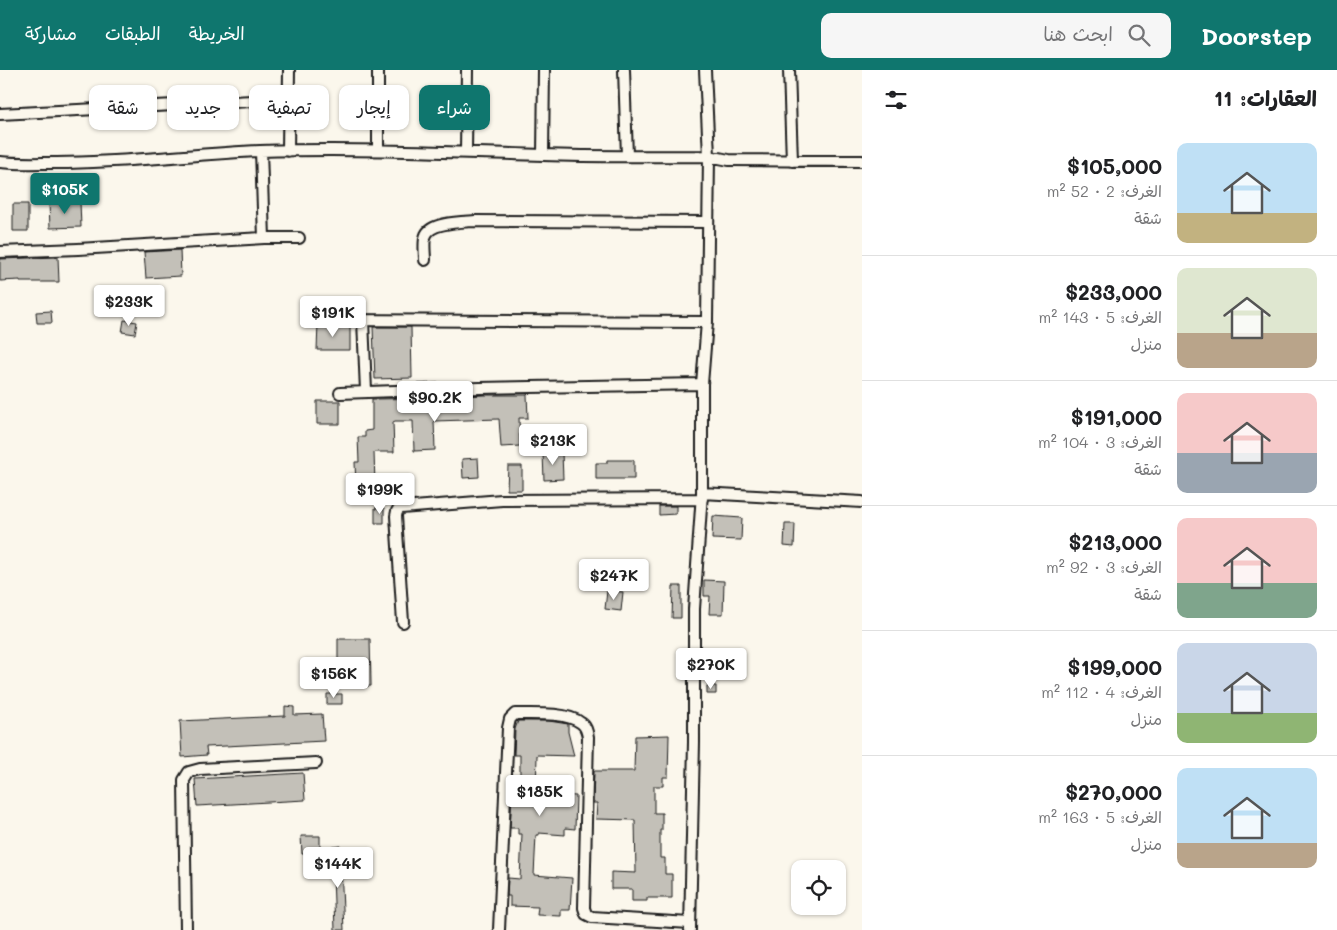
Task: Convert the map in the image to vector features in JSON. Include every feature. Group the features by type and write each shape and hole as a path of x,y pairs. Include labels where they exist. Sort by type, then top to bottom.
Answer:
{"street":[{"path":"289,70 289,85"},
{"path":"378,70 378,150"},
{"path":"466,152 467,70"},
{"path":"543,155 544,70"},
{"path":"624,70 627,156"},
{"path":"499,930 508,728 510,719 515,714 569,717 586,727 588,736 584,908 586,914 592,917 690,927 694,742 694,609 702,496 702,384 707,322 708,156 705,70"},
{"path":"788,70 792,161"},
{"path":"0,114 249,101"},
{"path":"288,130 288,151"},
{"path":"0,162 77,163 261,151 378,150 543,155 708,156 729,160 862,161"},
{"path":"261,151 264,238"},
{"path":"425,260 425,235 431,228 450,224 475,221 708,222"},
{"path":"0,252 264,238 299,238"},
{"path":"334,320 707,322"},
{"path":"363,320 366,392"},
{"path":"340,393 702,384"},
{"path":"403,622 396,516 397,511 401,508 502,500 702,496 862,502"},
{"path":"186,930 184,780 189,772 200,769 316,763"}],"building":[{"path":"80,202 81,227 50,228 49,203"},
{"path":"13,204 28,204 28,231 13,231"},
{"path":"180,250 181,276 146,278 144,252"},
{"path":"58,257 59,282 0,281 0,259"},
{"path":"51,311 52,323 37,323 36,312"},
{"path":"124,320 137,322 135,334 122,332"},
{"path":"318,323 328,323 334,327 350,327 350,350 317,350"},
{"path":"373,327 411,327 412,378 375,379"},
{"path":"484,395 527,395 528,418 519,418 520,446 501,447 499,419 434,421 435,450 414,451 413,421 395,421 393,422 394,452 374,452 375,485 356,486 355,462 359,462 358,437 365,437 365,431 372,430 372,399 445,398"},
{"path":"317,401 340,401 340,424 317,424"},
{"path":"543,453 562,453 563,479 544,480"},
{"path":"478,458 479,477 463,478 462,459"},
{"path":"607,460 634,460 634,479 596,479 596,463 607,463"},
{"path":"508,466 522,466 522,490 507,490"},
{"path":"659,506 676,506 676,514 659,515"},
{"path":"375,508 384,508 384,523 375,523"},
{"path":"713,516 742,518 741,540 712,539"},
{"path":"785,524 795,524 794,547 784,546"},
{"path":"704,580 724,581 723,614 709,614 710,596 704,596"},
{"path":"673,586 681,586 681,618 672,618"},
{"path":"607,591 623,592 621,611 605,609"},
{"path":"338,639 370,639 371,686 338,687"},
{"path":"707,686 716,686 716,694 707,694"},
{"path":"327,694 342,694 342,704 327,704"},
{"path":"285,706 294,707 294,715 322,714 324,741 206,747 207,755 182,757 180,721 285,716"},
{"path":"518,721 549,721 568,724 574,756 537,755 536,794 576,796 575,829 565,828 565,835 539,833 539,835 536,835 534,875 572,878 570,910 561,910 561,916 537,915 538,907 510,906 510,896 507,896 508,878 520,879 522,834 518,834 518,828 510,828 512,795 515,796 516,775 520,775 520,755 514,755 515,729"},
{"path":"669,735 668,777 663,777 663,786 654,786 654,813 662,813 660,858 665,858 665,874 672,874 672,898 647,898 647,901 632,901 632,889 611,889 611,872 636,873 635,820 596,819 597,803 593,803 594,771 634,771 635,736"},
{"path":"303,773 305,800 197,806 195,779"},
{"path":"301,836 320,836 320,854 302,854"},
{"path":"340,846 344,930 335,930 332,847"}]}
